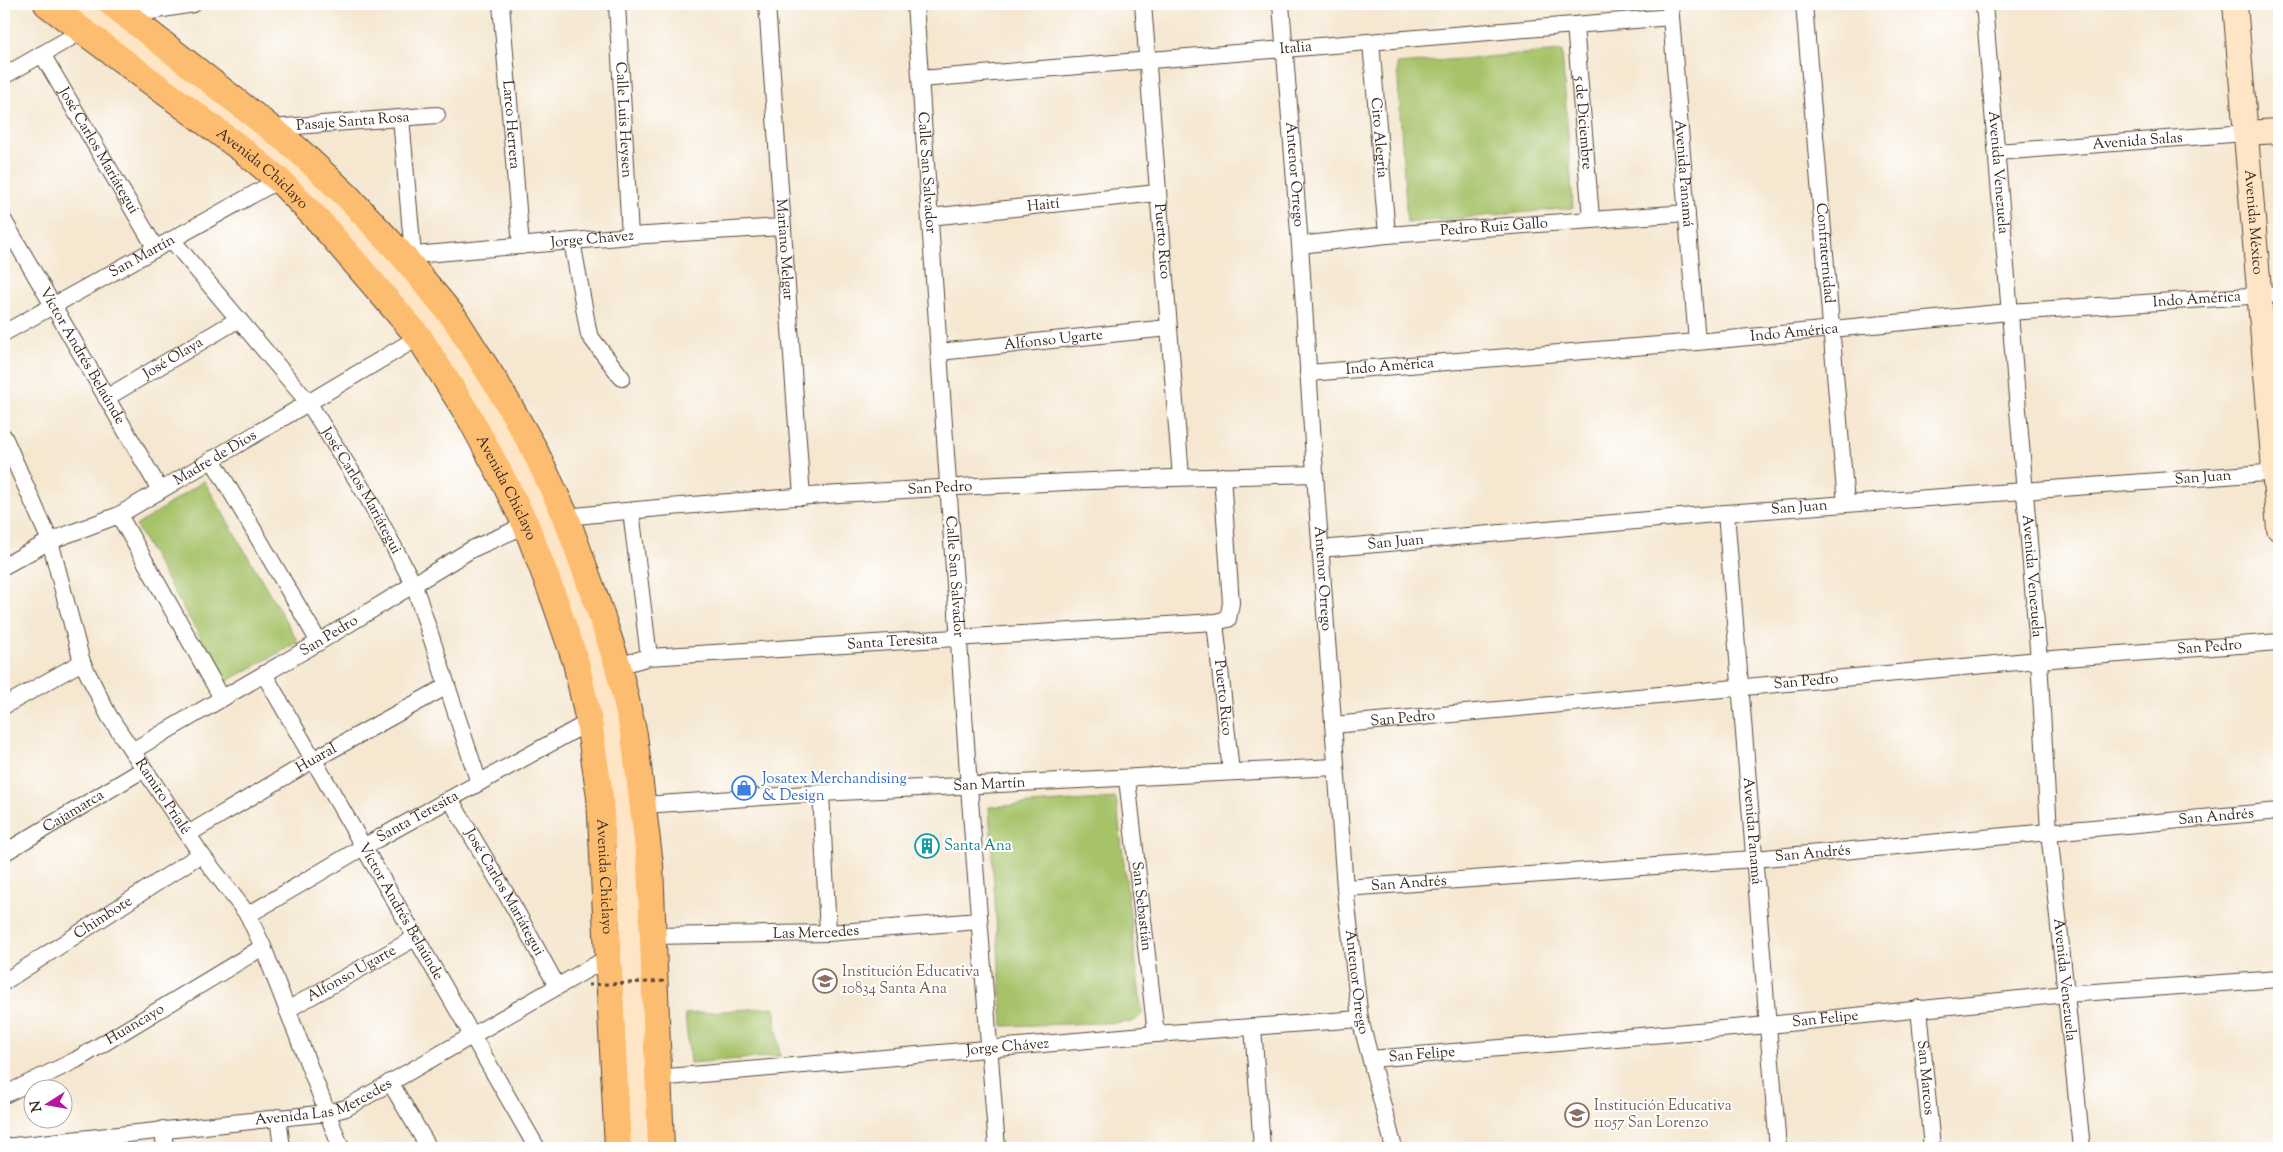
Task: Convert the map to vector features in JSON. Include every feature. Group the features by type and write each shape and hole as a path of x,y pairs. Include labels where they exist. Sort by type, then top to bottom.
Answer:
{"main road":[{"name":"Avenida Chiclayo","path":"47,4 244,150 279,180 320,222 419,337 469,416 526,525 576,662 589,722 600,798 620,1146"},
{"path":"119,9 297,148 408,256 455,319 499,388 533,447 566,518 618,666 634,735 650,865 661,1148"}],"street":[{"name":"Avenida Chiclayo","path":"75,4 263,143 308,182 340,215 418,306 492,416 523,474 563,566 589,638 601,682 620,778 630,881 620,1146"},
{"path":"119,9 193,4"},
{"name":"Larco Herrera","path":"501,4 521,246"},
{"name":"Calle Luis Heysen","path":"617,4 630,236"},
{"name":"Mariano Melgar","path":"767,4 802,497"},
{"name":"Calle San Salvador","path":"915,4 968,787 997,1148"},
{"name":"Puerto Rico","path":"1143,4 1181,477"},
{"name":"Antenor Orrego","path":"1281,4 1300,245 1335,768 1345,888 1360,1019 1394,1148"},
{"name":"Confraternidad","path":"1804,4 1846,504"},
{"name":"Avenida Venezuela","path":"1984,4 2008,312 2039,660 2049,831 2082,1148"},
{"name":"Avenida México","path":"2234,4 2245,134 2270,295 2279,529"},
{"name":"Italia","path":"921,79 1575,25 1670,10"},
{"name":"Avenida Panamá","path":"1670,10 1698,342"},
{"name":"5 de Diciembre","path":"1575,25 1591,218"},
{"path":"4,76 84,30"},
{"name":"Ciro Alegría","path":"1371,42 1387,235"},
{"name":"José Carlos Mariátegui","path":"42,54 156,249"},
{"name":"Pasaje Santa Rosa","path":"271,128 437,115"},
{"path":"401,118 408,256"},
{"name":"Avenida Salas","path":"1996,152 2279,131"},
{"name":"San Martín","path":"4,333 279,180"},
{"name":"Haití","path":"930,216 1158,193"},
{"name":"Pedro Ruiz Gallo","path":"1300,245 1387,235 1591,218 1687,213"},
{"name":"Víctor Andrés Belaúnde","path":"4,222 160,490"},
{"name":"Jorge Chávez","path":"408,256 630,236 783,227"},
{"name":"José Carlos Mariátegui","path":"172,240 308,402 368,498 414,585 479,783"},
{"path":"572,242 589,335 622,378"},
{"name":"Indo América","path":"1308,373 1698,342 2008,312 2270,295"},
{"name":"José Olaya","path":"106,398 239,319"},
{"name":"Alfonso Ugarte","path":"939,352 1168,328"},
{"name":"Madre de Dios","path":"4,566 50,541 119,515 419,337"},
{"name":"Ramiro Prialé","path":"4,437 50,541 82,662 109,716 201,854 248,915 341,1148"},
{"path":"212,459 319,642"},
{"name":"San Juan","path":"1320,549 1726,513 2277,472"},
{"name":"San Pedro","path":"566,518 802,497 948,487 1181,477 1315,474"},
{"name":"Puerto Rico","path":"1222,476 1232,603 1222,621 1232,772"},
{"path":"631,511 649,657"},
{"name":"Avenida Panamá","path":"1726,513 1778,1148"},
{"path":"119,515 222,698"},
{"name":"San Pedro","path":"132,751 319,642 472,549 526,525"},
{"name":"Santa Teresita","path":"618,666 649,657 958,636 1222,621"},
{"name":"San Pedro","path":"1333,725 2039,660 2279,642"},
{"path":"4,706 82,662"},
{"name":"Víctor Andrés Belaúnde","path":"264,674 537,1148"},
{"name":"Huaral","path":"188,834 313,760 447,686"},
{"name":"Santa Teresita","path":"248,915 363,847 589,722"},
{"name":"San Martín","path":"644,805 822,793 1335,768"},
{"name":"Cajamarca","path":"4,853 144,769"},
{"name":"San Sebastián","path":"1127,778 1156,1034"},
{"path":"822,793 828,933"},
{"name":"José Carlos Mariátegui","path":"450,799 515,909 557,986"},
{"name":"San Andrés","path":"1345,888 1754,859 2279,811"},
{"name":"Chimbote","path":"4,982 201,854"},
{"name":"Las Mercedes","path":"652,936 828,933 980,921"},
{"name":"Alfonso Ugarte","path":"287,1010 415,938"},
{"name":"Huancayo","path":"4,1095 76,1060 262,947"},
{"name":"Avenida Las Mercedes","path":"4,1147 163,1128 327,1113 346,1108 471,1034 609,957"},
{"name":"San Felipe","path":"1372,1059 1768,1025 2066,994 2279,979"},
{"name":"San Marcos","path":"1919,1008 1932,1148"},
{"name":"Jorge Chávez","path":"657,1078 1156,1034 1360,1019"},
{"path":"1253,1027 1262,1148"},
{"path":"390,1082 429,1148"},
{"path":"278,1117 282,1148"},
{"path":"163,1128 164,1148"}],"path":[{"path":"588,985 667,981"}],"green space":[{"path":"1562,51 1573,208 1407,223 1397,64"},
{"path":"204,481 298,642 226,682 136,526"},
{"path":"1116,798 1142,1014 1133,1022 1003,1026 989,807"},
{"path":"774,1007 780,1056 690,1063 685,1014"}],"place":[{"name":"Josatex Merchandising & Design","path":"744,788"},
{"name":"Santa Ana","path":"927,846"},
{"name":"Institución Educativa 10834 Santa Ana","path":"825,981"},
{"name":"Institución Educativa 11057 San Lorenzo","path":"1577,1115"}]}
